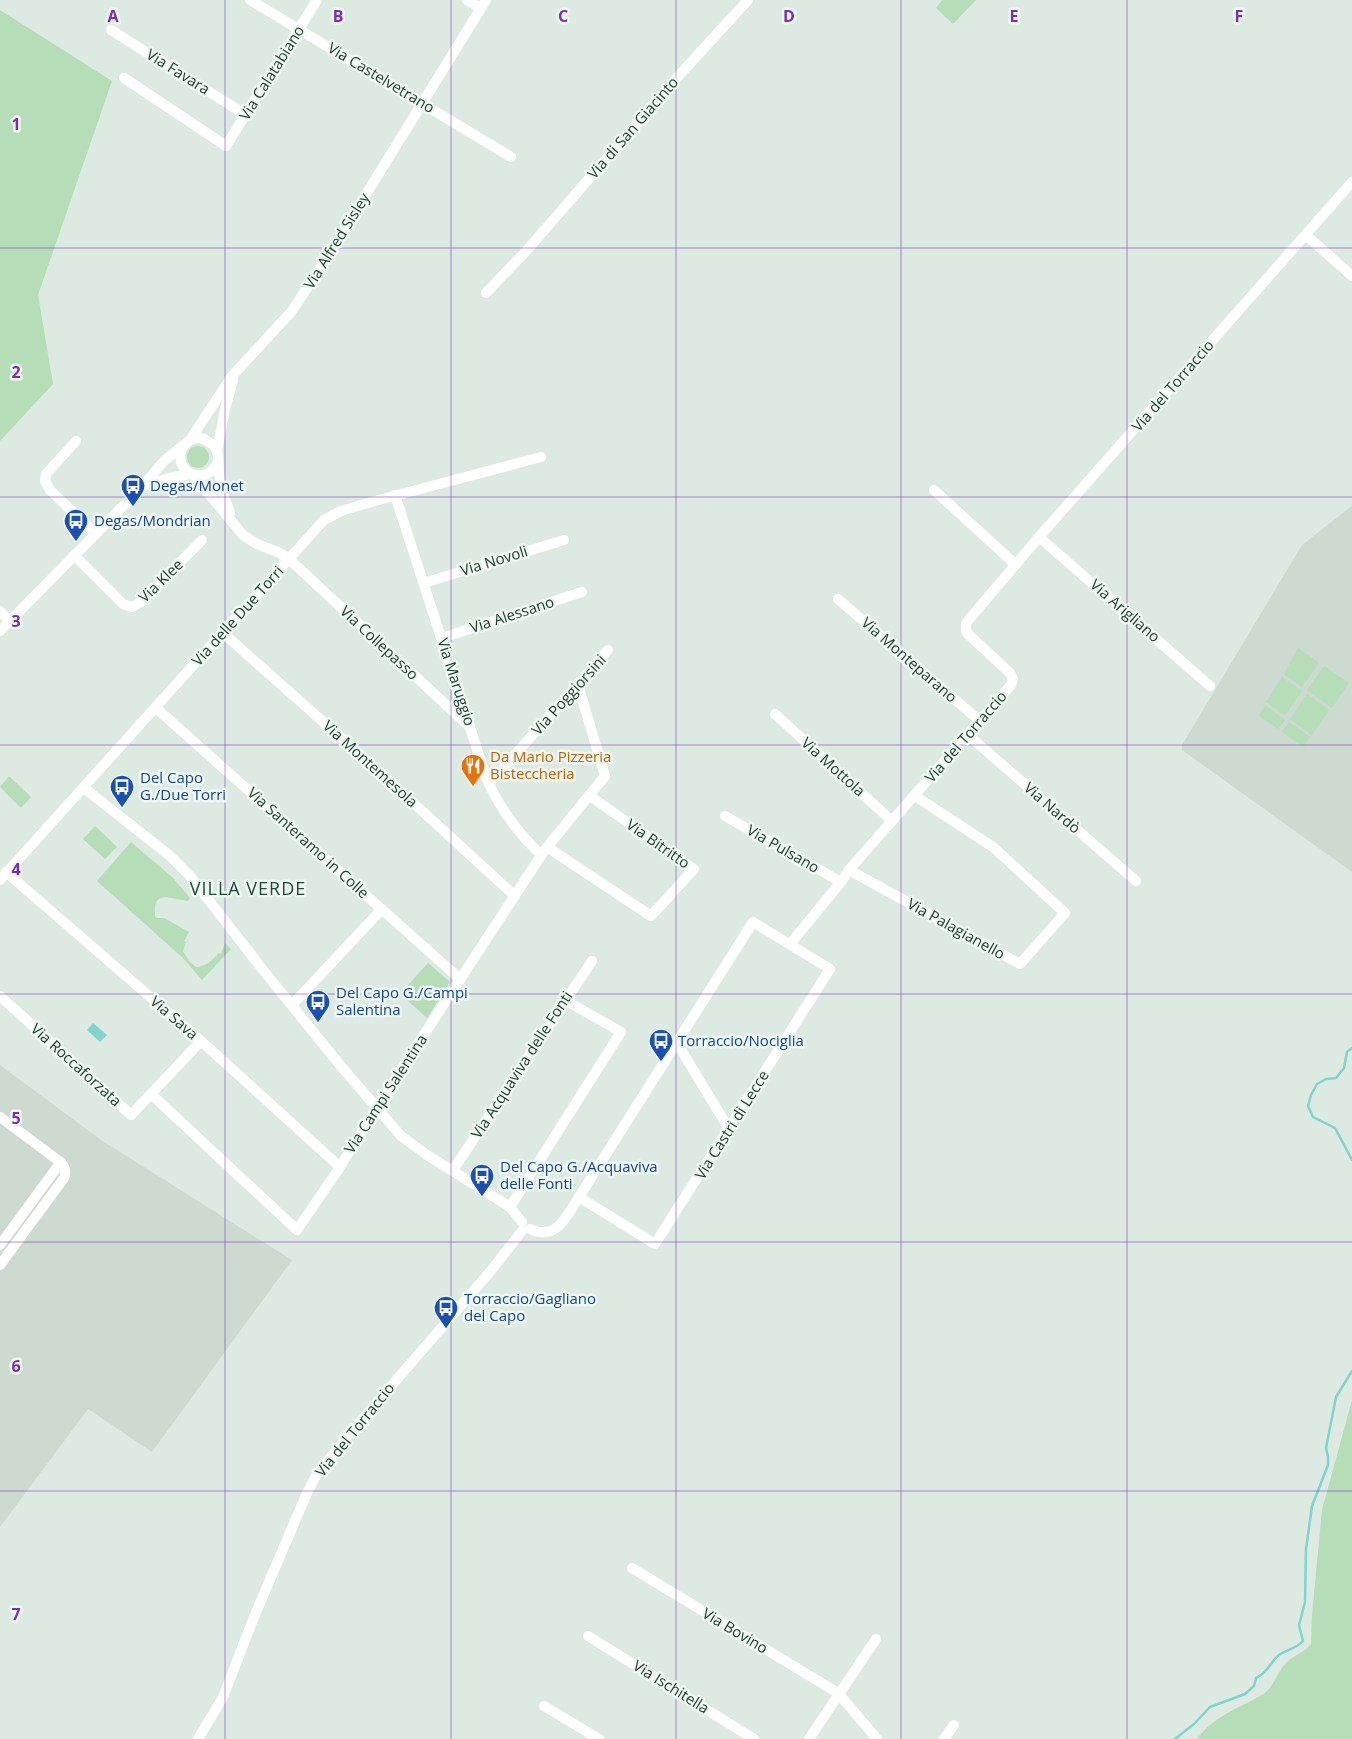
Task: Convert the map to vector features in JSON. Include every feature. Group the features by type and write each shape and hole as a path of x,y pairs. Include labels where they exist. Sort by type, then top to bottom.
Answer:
{"street":[{"name":"Via Castelvetrano","path":"250,0 511,157"},
{"name":"Via Calatabiano","path":"124,78 226,146 317,0"},
{"path":"467,0 483,4"},
{"name":"Via di San Giacinto","path":"486,293 528,249 670,85 748,0"},
{"name":"Via Alfred Sisley","path":"0,631 141,488 168,458 187,442 237,370 292,311 424,104 483,4"},
{"name":"Via Favara","path":"111,30 246,115"},
{"name":"Via del Torraccio","path":"791,943 849,870 1011,685 1013,679 1010,673 968,634 966,623 1352,182"},
{"path":"1306,235 1352,276"},
{"path":"141,488 160,481 192,475 203,475 210,472 216,465 225,409 237,370"},
{"path":"192,475 184,468 181,460 181,451 187,442 198,438 208,440 215,446 218,455 220,485 231,519"},
{"path":"76,442 46,474 45,481 50,490 95,533"},
{"name":"Via delle Due Torri","path":"3,876 156,708 319,524 347,509 541,457"},
{"name":"Via Collepasso","path":"192,475 231,519 238,530 248,538 289,559 470,728"},
{"path":"934,490 1016,565"},
{"name":"Via Maruggio","path":"395,495 489,784 500,807 513,825 544,851"},
{"name":"Via Arigliano","path":"1040,537 1210,686"},
{"name":"Via Klee","path":"74,555 123,604 132,607 141,602 202,540"},
{"name":"Via Novoli","path":"424,583 564,540"},
{"name":"Via Alessano","path":"442,638 582,592"},
{"name":"Via Monteparano","path":"838,599 980,721"},
{"path":"0,611 9,622"},
{"name":"Via Montemesola","path":"223,633 373,766 515,896"},
{"name":"Via Poggiorsini","path":"489,784 608,650"},
{"name":"Via Campi Salentina","path":"151,1094 296,1230 340,1166 544,851 605,776 578,685"},
{"name":"Via Santeramo in Colle","path":"156,708 460,979"},
{"name":"Via Mottola","path":"775,714 892,821"},
{"name":"Via Nardò","path":"968,735 1136,881"},
{"path":"84,788 170,855 190,876 292,1005 401,1136 427,1155 510,1207 524,1227 541,1232 558,1229 753,922 791,943"},
{"name":"Via Bitritto","path":"544,851 651,916 694,869 590,796"},
{"name":"Via Palagianello","path":"849,870 1020,964 1065,912 993,847 915,796"},
{"name":"Via Pulsano","path":"725,816 841,882"},
{"name":"Via Sava","path":"3,876 201,1041 340,1166"},
{"path":"292,1005 382,908"},
{"name":"Via Castri di Lecce","path":"579,1197 655,1244 830,968 791,943"},
{"name":"Via Acquaviva delle Fonti","path":"452,1170 592,960"},
{"name":"Via Roccaforzata","path":"0,996 131,1115 151,1094"},
{"path":"510,1207 621,1032 565,1000"},
{"path":"151,1094 201,1041"},
{"path":"677,1042 729,1129"},
{"path":"0,1117 61,1162 65,1169 64,1178 0,1265"},
{"path":"0,1245 61,1162"},
{"name":"Via del Torraccio","path":"198,1739 223,1697 254,1617 317,1474 489,1273 524,1227"},
{"name":"Via Bovino","path":"632,1568 838,1693 878,1739"},
{"name":"Via Ischitella","path":"588,1636 754,1739"},
{"path":"809,1739 838,1693 876,1639"},
{"path":"544,1706 598,1739"},
{"path":"944,1739 954,1725"}],"shaded area":[{"path":"1352,506 1352,872 1182,750 1182,745 1302,545"},
{"path":"0,1065 101,1140 292,1260 152,1452 88,1409 0,1527"}],"green space":[{"path":"942,0 976,0 953,24 936,8"},
{"path":"0,10 112,81 38,295 53,384 0,441"},
{"path":"198,446 208,453 209,457 202,467 198,468 188,461 187,457 194,447"},
{"path":"1298,648 1319,663 1302,687 1284,674"},
{"path":"1324,666 1349,683 1332,708 1307,690"},
{"path":"1282,677 1302,691 1285,715 1266,702"},
{"path":"1307,694 1329,710 1312,735 1290,719"},
{"path":"1265,705 1285,720 1278,729 1259,716"},
{"path":"1289,722 1310,737 1303,747 1282,732"},
{"path":"9,776 31,797 21,808 0,787"},
{"path":"95,826 117,847 105,859 83,839"},
{"path":"131,842 173,878 190,898 188,901 165,897 158,899 155,905 155,916 157,918 164,918 189,932 184,941 186,942 183,951 189,961 196,967 203,966 219,953 221,954 225,943 231,949 202,980 183,958 97,881"},
{"path":"428,963 450,982 427,1018 400,994"},
{"path":"1352,1400 1352,1739 1197,1739 1218,1719 1265,1693 1285,1664 1311,1644 1322,1510"}],"water":[{"path":"93,1023 107,1035 100,1042 87,1030"}],"waterway":[{"path":"1352,1048 1347,1052 1344,1068 1336,1078 1326,1079 1317,1084 1308,1106 1313,1117 1335,1128 1352,1160"},
{"path":"1175,1739 1194,1724 1210,1707 1245,1694 1254,1686 1256,1678 1264,1673 1276,1658 1303,1641 1299,1625 1305,1602 1306,1549 1312,1506 1328,1465 1326,1448 1336,1397 1352,1371"}],"place":[{"name":"Degas/Monet","path":"133,507"},
{"name":"Degas/Mondrian","path":"76,542"},
{"name":"Da Mario Pizzeria Bisteccheria","path":"473,787"},
{"name":"Del Capo G./Due Torri","path":"122,808"},
{"name":"Del Capo G./Campi Salentina","path":"318,1023"},
{"name":"Torraccio/Nociglia","path":"661,1062"},
{"name":"Del Capo G./Acquaviva delle Fonti","path":"482,1197"},
{"name":"Torraccio/Gagliano del Capo","path":"446,1329"}],"district":[{"name":"VILLA VERDE","path":"248,889"}]}
